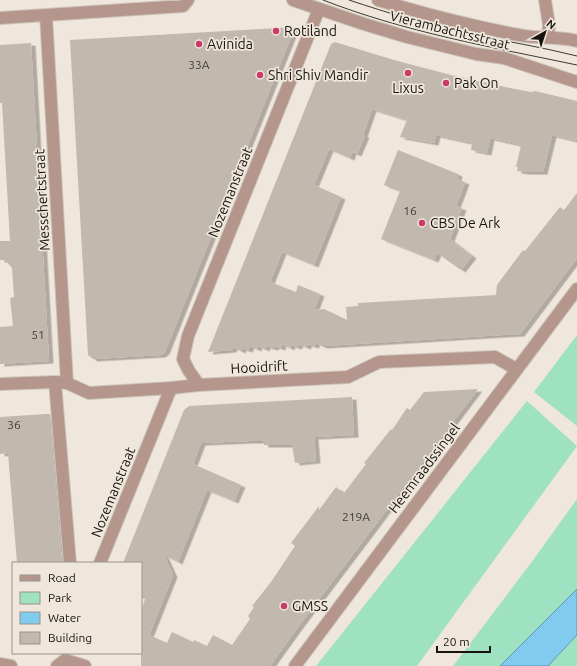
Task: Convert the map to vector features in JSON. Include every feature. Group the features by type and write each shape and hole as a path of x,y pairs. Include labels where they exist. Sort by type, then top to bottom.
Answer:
{"street":[{"path":"0,18 183,6 188,0"},
{"name":"Vierambachtsstraat","path":"292,0 407,37 476,54 504,58 577,82"},
{"name":"Vierambachtsstraat","path":"378,0 420,13 521,35 548,36 577,41"},
{"path":"545,0 549,25 548,36"},
{"name":"Nozemanstraat","path":"199,385 188,371 183,359 188,336 319,9"},
{"name":"Messchertstraat","path":"46,15 67,382"},
{"name":"Heemraadssingel","path":"295,666 577,289"},
{"name":"Hooidrift","path":"0,384 67,382 89,393 199,385 348,377 379,362 495,357 516,369"},
{"name":"Nozemanstraat","path":"55,382 70,562"},
{"name":"Nozemanstraat","path":"100,562 171,388"},
{"path":"62,660 85,666"},
{"path":"0,664 11,666"}],"green space":[{"path":"577,335 577,426 534,392"},
{"path":"527,401 577,446 417,666 316,666"},
{"path":"577,499 577,589 500,666 453,666 531,563"},
{"path":"577,635 577,666 548,666"}],"water":[{"path":"577,589 577,635 548,666 500,666"}],"building":[{"path":"295,27 165,352 161,355 93,359 88,355 70,40"},
{"path":"335,42 451,75 515,89 531,92 535,91 577,101 577,141 552,135 543,172 517,171 518,167 516,167 521,145 490,138 487,153 471,150 472,143 436,135 434,143 400,137 407,120 372,109 363,135 365,135 357,154 352,152 350,158 329,149 314,185 341,197 314,265 282,252 270,282 296,292 298,285 320,294 314,310 324,309 347,320 346,307 358,306 358,303 496,295 497,285 523,250 525,251 560,207 564,210 577,193 577,258 520,334 323,346 316,343 314,346 308,344 306,347 299,344 297,347 291,345 290,348 282,344 281,348 266,346 265,349 258,346 257,349 250,346 248,350 242,348 241,351 233,347 232,350 208,352 331,44"},
{"path":"31,43 49,361 0,364 0,327 13,326 10,298 14,297 12,268 5,260 0,260 0,241 10,241 2,103 0,103 0,45"},
{"name":"CBS De Ark","path":"398,150 458,174 457,179 465,182 456,206 462,208 450,239 472,256 461,270 437,253 434,260 381,239 400,191 384,185"},
{"path":"478,389 270,666 141,666 142,608 145,599 142,598 142,562 123,562 184,410 189,406 352,397 354,435 314,437 316,461 295,463 292,445 264,445 263,441 201,443 193,464 241,485 234,501 207,490 178,562 164,555 173,575 149,635 167,643 172,632 193,642 194,640 207,646 213,635 232,645 250,619 248,616 254,607 252,606 271,582 295,546 291,543 319,506 319,510 336,487 344,493 366,464 364,463 391,429 392,430 407,408 410,410 424,392"},
{"path":"50,414 62,562 17,562 8,453 0,454 0,417"}],"tram line":[{"path":"323,0 385,21 448,38 577,65"},
{"path":"349,0 378,10 469,34 577,56"}],"place":[{"name":"Rotiland","path":"276,31"},
{"name":"Avinida","path":"199,44"},
{"name":"Lixus","path":"408,73"},
{"name":"Shri Shiv Mandir","path":"260,75"},
{"name":"Pak On","path":"446,83"},
{"name":"CBS De Ark","path":"422,223"},
{"name":"GMSS","path":"284,606"}]}
